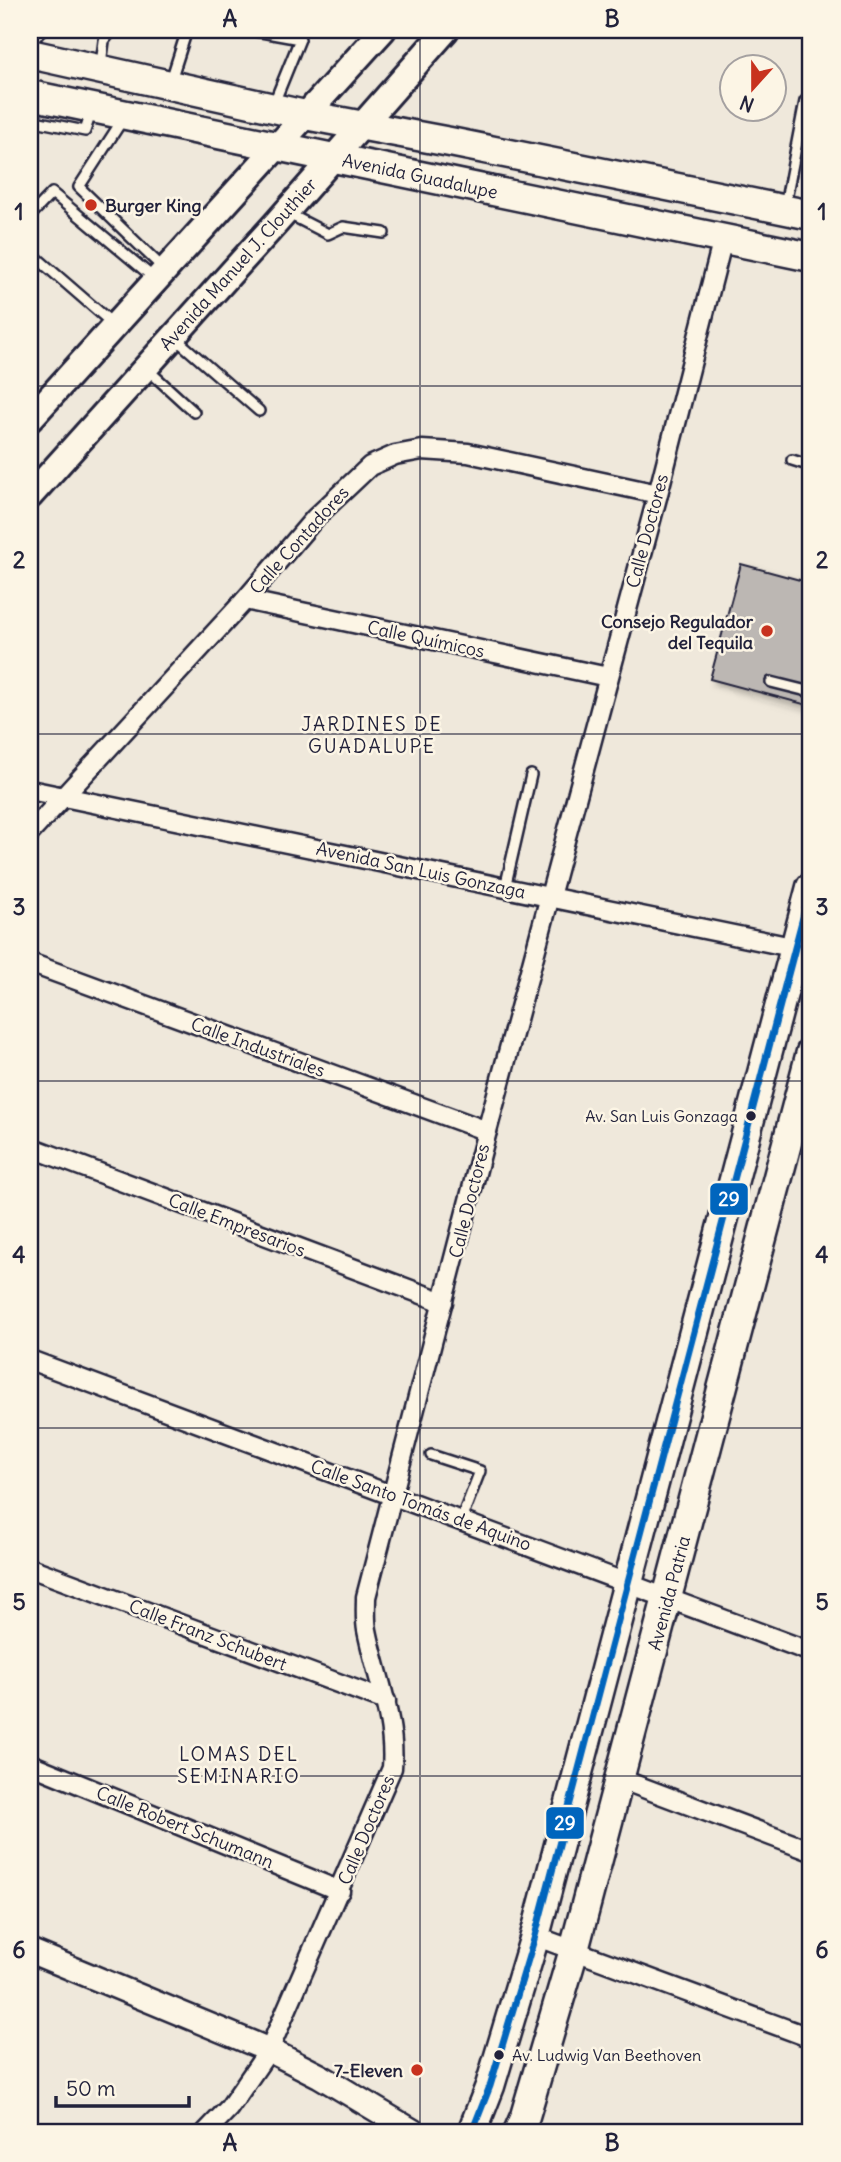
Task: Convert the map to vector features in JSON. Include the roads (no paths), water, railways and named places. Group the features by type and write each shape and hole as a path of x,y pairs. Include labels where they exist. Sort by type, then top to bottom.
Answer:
{"main road":[{"path":"30,419 383,30"},
{"name":"Avenida Manuel J. Clouthier","path":"30,496 446,30"},
{"name":"Avenida Guadalupe","path":"30,54 305,116 450,142 811,215"},
{"name":"Avenida Guadalupe","path":"30,95 811,257"},
{"path":"472,2132 490,2086 535,1936 627,1583 803,950 811,887"},
{"name":"Avenida Patria","path":"518,2132 574,1950 811,1052"}],"street":[{"name":"Calle Doctores","path":"206,2132 229,2108 269,2050 392,1768 394,1744 367,1628 366,1597 486,1131 658,494 723,239"},
{"name":"Calle Contadores","path":"30,833 244,600 315,518 370,466 395,455 422,450 468,453 658,494"},
{"name":"Calle Químicos","path":"244,600 608,677"},
{"name":"Avenida San Luis Gonzaga","path":"30,790 803,950"},
{"name":"Calle Industriales","path":"30,963 486,1131"},
{"name":"Calle Empresarios","path":"30,1147 443,1302"},
{"name":"Calle Santo Tomás de Aquino","path":"30,1360 811,1652"},
{"name":"Calle Franz Schubert","path":"30,1568 386,1701"},
{"name":"Calle Robert Schumann","path":"30,1764 340,1891"},
{"path":"620,1779 811,1850"},
{"path":"535,1936 811,2038"},
{"path":"30,1951 269,2050 320,2076 414,2132"}],"lane":[{"path":"30,43 42,30"},
{"path":"100,70 104,41 112,30"},
{"path":"170,85 187,30"},
{"path":"250,30 300,39 272,108"},
{"path":"784,210 805,101"},
{"path":"30,120 85,131 93,108"},
{"path":"126,115 79,187 160,275"},
{"path":"30,216 52,193 160,275"},
{"path":"285,212 328,234 342,227 384,233"},
{"path":"30,252 115,326"},
{"path":"173,337 259,411"},
{"path":"145,368 194,412"},
{"path":"792,460 811,466"},
{"path":"771,682 811,692"},
{"path":"505,888 531,775"},
{"path":"431,1455 480,1471 461,1520"}],"place":[{"name":"Burger King","path":"91,205"},
{"name":"Consejo Regulador del Tequila","path":"767,631"},
{"name":"Av. San Luis Gonzaga","path":"751,1116"},
{"name":"Av. Ludwig Van Beethoven","path":"499,2055"},
{"name":"7-Eleven","path":"417,2070"}],"district":[{"name":"JARDINES DE GUADALUPE","path":"372,735"},
{"name":"LOMAS DEL SEMINARIO","path":"239,1765"}]}
